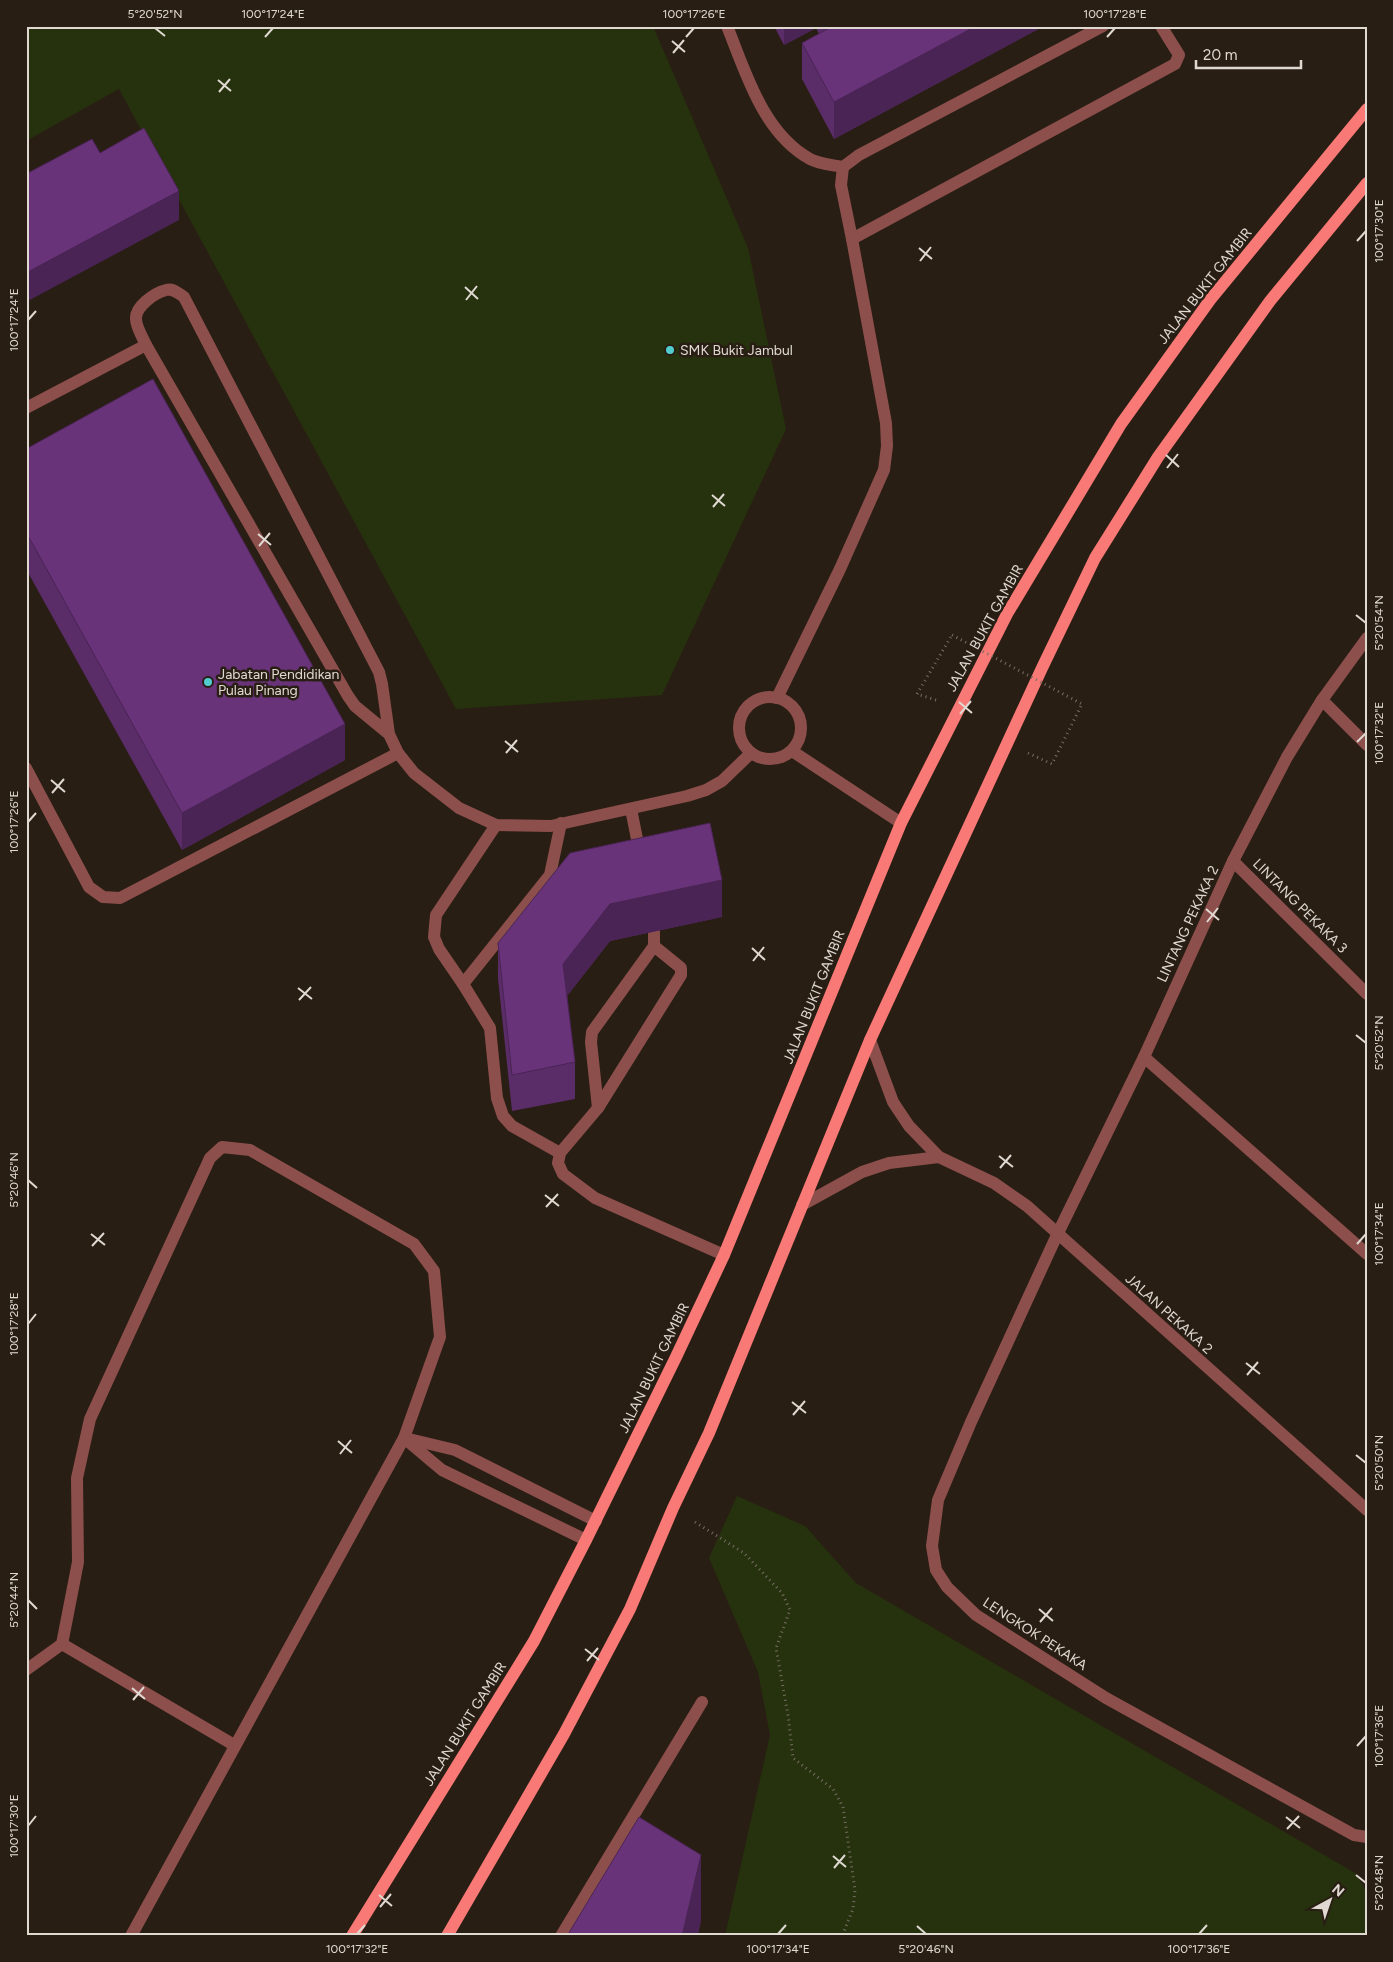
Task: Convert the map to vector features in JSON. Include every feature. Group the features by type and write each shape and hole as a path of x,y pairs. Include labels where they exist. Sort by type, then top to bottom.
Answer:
{"main road":[{"name":"JALAN BUKIT GAMBIR","path":"352,1936 534,1641 596,1521 724,1255 901,823 1007,614 1121,424 1210,300 1367,109"},
{"path":"447,1936 564,1734 621,1626 673,1508 709,1434 870,1040 1095,558 1158,457 1270,302 1367,184"}],"street":[{"path":"728,26 755,94 772,125 793,146 811,160 843,167"},
{"path":"777,698 840,569 884,470 888,446 886,423 841,185 843,167 859,155 1103,26"},
{"path":"852,239 1176,64 1179,55 1162,26"},
{"path":"390,734 355,706 348,696 146,345 136,321 137,310 144,303 166,290 175,291 184,297 379,672 390,734 398,753 414,772 459,808 496,826 551,826 631,809 706,790 722,781 751,752"},
{"path":"26,408 146,345"},
{"name":"LINTANG PEKAKA 2","path":"1057,1235 1144,1057 1233,861 1287,757 1322,700 1367,638"},
{"path":"764,698 777,698 789,704 798,714 801,727 799,740 792,751 782,757 772,759 761,758 751,752 742,742 739,728 742,715 751,704 764,698"},
{"path":"1322,700 1367,745"},
{"path":"792,751 901,823"},
{"path":"26,768 89,887 103,897 120,898 398,753"},
{"path":"631,809 642,865"},
{"path":"463,984 550,875 561,823"},
{"path":"496,826 436,915 434,937 439,949 490,1028 497,1098 503,1116 512,1126 560,1153"},
{"name":"LINTANG PEKAKA 3","path":"1233,861 1367,994"},
{"path":"598,1108 591,1042 592,1032 654,946 654,932"},
{"path":"654,946 682,968 681,975 598,1108 560,1153 558,1163 563,1174 595,1198 724,1255"},
{"name":"JALAN PEKAKA 2","path":"870,1040 893,1102 909,1126 939,1157 994,1183 1027,1206 1057,1235 1367,1510"},
{"path":"1144,1057 1367,1254"},
{"path":"26,1670 62,1644 78,1562 77,1478 90,1418 210,1158 222,1147 250,1150 414,1244 434,1271 440,1337 404,1438 131,1936"},
{"path":"802,1205 862,1172 889,1163 939,1157"},
{"name":"LENGKOK PEKAKA","path":"1057,1235 938,1500 932,1546 936,1570 947,1586 976,1615 1106,1698 1354,1835 1367,1837"},
{"path":"404,1438 455,1450 596,1521"},
{"path":"404,1438 442,1470 586,1540"},
{"path":"62,1644 234,1745"},
{"path":"561,1936 702,1702"}],"path":[{"path":"958,708 917,694 952,635 1082,704 1052,764 1008,744"},
{"path":"673,1508 744,1553 782,1594 790,1610 776,1648 788,1715 793,1758 833,1789 843,1808 855,1890 852,1909 842,1936"}],"green space":[{"path":"26,26 653,26 748,248 786,429 662,695 456,709 119,89 26,141"},
{"path":"737,1496 805,1526 856,1583 1355,1873 1367,1892 1367,1936 725,1936 770,1735 758,1672 709,1558"}],"building":[{"path":"833,26 976,26 834,102 802,43"},
{"path":"144,128 179,191 26,273 26,174 92,139 100,153"},
{"path":"153,379 345,724 182,813 26,532 26,449"},
{"path":"710,823 722,880 610,904 563,964 575,1062 512,1075 498,943 570,853"},
{"path":"639,1817 701,1855 682,1936 567,1936"}],"place":[{"name":"SMK Bukit Jambul","path":"670,350"},
{"name":"Jabatan Pendidikan Pulau Pinang","path":"208,682"}]}
